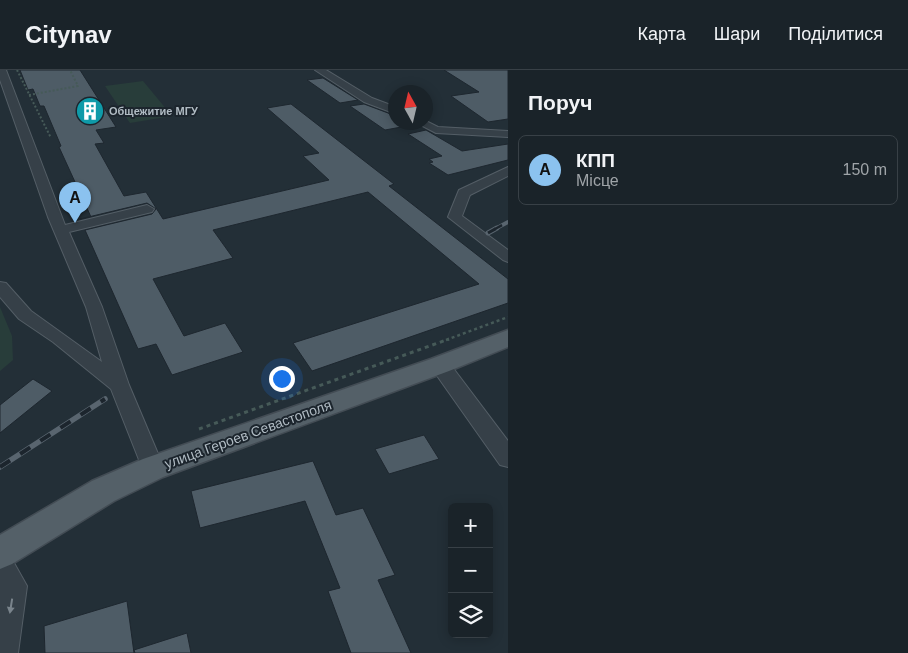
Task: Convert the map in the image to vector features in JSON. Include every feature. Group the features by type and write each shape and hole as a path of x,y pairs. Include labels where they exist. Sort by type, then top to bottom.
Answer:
{"main road":[{"name":"улица Героев Севастополя","path":"0,554 103,491 153,468 440,365 508,338"}],"street":[{"path":"0,70 61,230 94,307 119,385 153,468"},
{"path":"320,70 368,100 388,108"},
{"path":"433,128 508,134"},
{"path":"508,171 464,193 455,216 508,257"},
{"path":"61,230 147,209"},
{"path":"0,287 25,314 119,385"},
{"path":"440,365 508,458"},
{"path":"0,562 14,586 4,653"}],"path":[{"path":"17,70 51,138"},
{"path":"29,95 78,86 70,70"},
{"path":"199,429 358,374 508,317"}],"green space":[{"path":"143,81 172,116 130,123 105,86"},
{"path":"0,307 12,336 13,360 0,371"}],"building":[{"path":"20,70 80,70 116,127 96,130 104,143 95,144 124,196 146,192 163,219 329,180 303,156 319,153 267,108 291,104 394,184 389,186 508,279 508,303 312,371 293,343 479,284 368,192 213,230 233,258 153,279 184,336 225,323 243,352 172,375 156,344 138,349 85,230 152,214 156,209 147,203 91,216 59,147 61,146 44,106 40,106 33,89 28,90"},
{"path":"444,70 508,70 508,119 488,122 451,96 479,92"},
{"path":"323,78 358,100 340,103 307,80"},
{"path":"364,104 388,113 388,129 385,130 350,106"},
{"path":"426,130 462,151 508,144 508,160 448,175 429,163 433,162 429,159 442,156 408,134"},
{"path":"33,379 52,391 0,433 0,405"},
{"path":"424,435 439,459 389,474 375,449"},
{"path":"313,461 336,515 363,508 395,575 378,580 411,653 351,653 328,591 340,588 305,501 200,528 191,491"},
{"path":"127,601 134,653 45,653 44,626"},
{"path":"187,633 191,653 135,653 134,650"}],"railway":[{"path":"495,229 508,222"},
{"path":"488,233 497,228"},
{"path":"0,467 105,399"}],"place":[{"name":"Общежитие МГУ","path":"90,111"},
{"name":"КПП","path":"75,223"}]}
